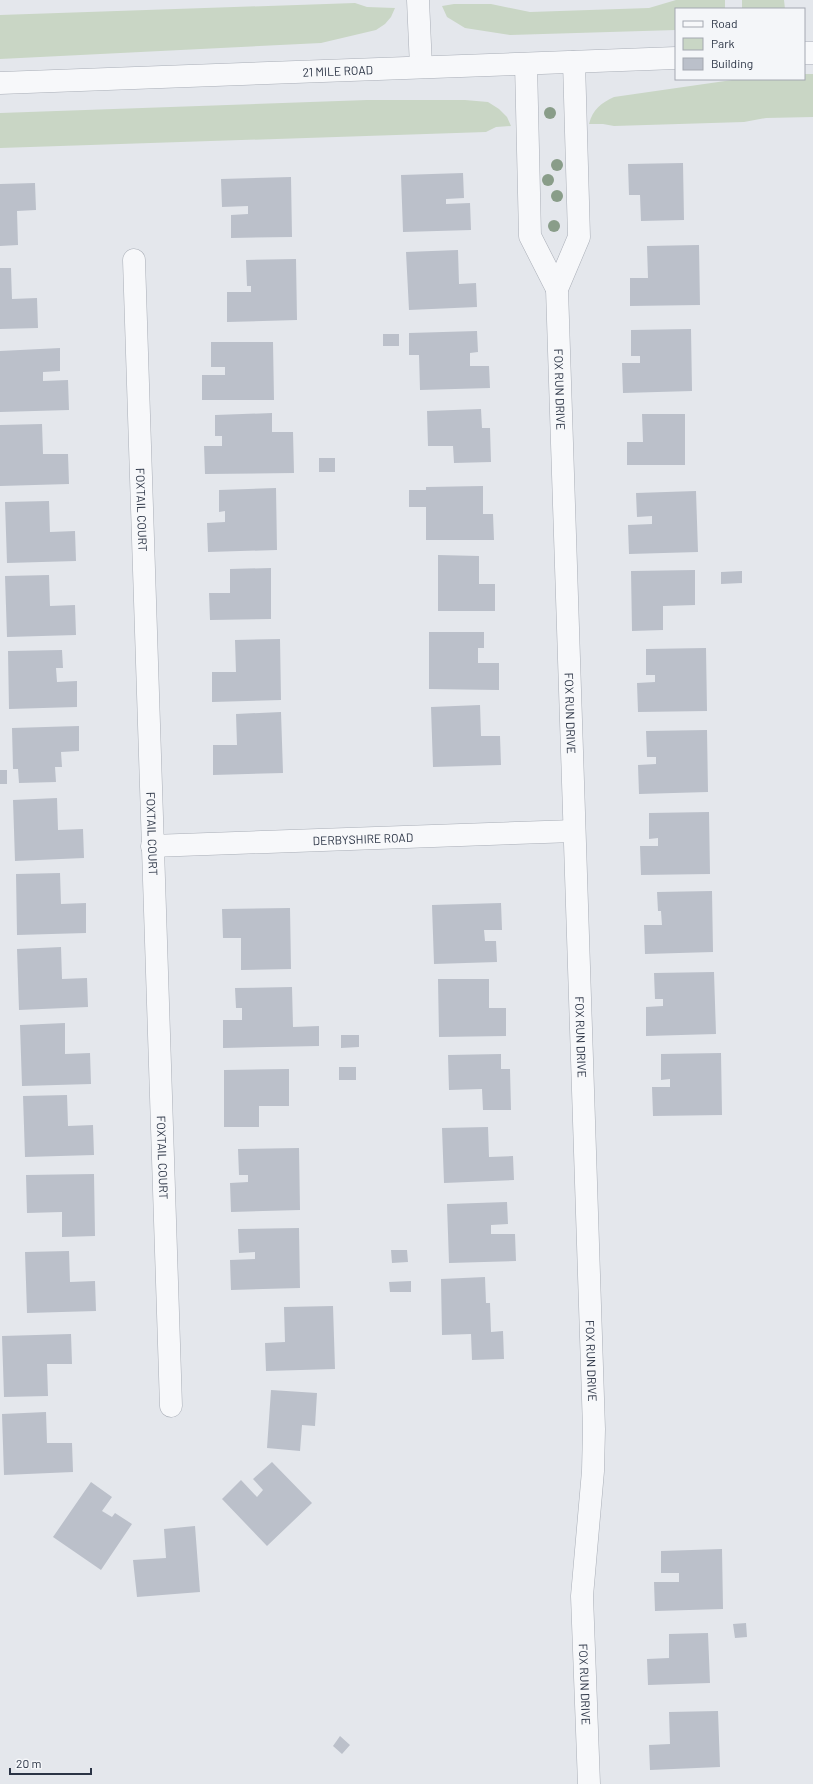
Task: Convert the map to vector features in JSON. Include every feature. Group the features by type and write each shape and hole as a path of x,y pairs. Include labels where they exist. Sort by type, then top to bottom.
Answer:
{"street":[{"path":"418,0 421,67"},
{"name":"21 MILE ROAD","path":"0,83 675,58"},
{"name":"FOX RUN DRIVE","path":"574,62 579,237 557,289 594,1429 593,1471 582,1596 589,1784"},
{"name":"FOX RUN DRIVE","path":"526,64 530,236 557,289"},
{"name":"FOXTAIL COURT","path":"134,260 171,1406"},
{"name":"DERBYSHIRE ROAD","path":"152,846 574,831"}],"green space":[{"path":"676,0 725,0 725,8 675,8 675,30 510,35 465,28 447,17 442,6 454,4 491,4 530,12 649,8"},
{"path":"742,0 784,0 785,8 742,8"},
{"path":"355,3 367,7 395,8 391,17 385,24 376,30 321,43 0,59 0,15"},
{"path":"805,74 813,74 813,117 766,118 744,122 614,126 589,124 595,110 614,97 732,80 805,80"},
{"path":"367,100 465,100 488,102 499,109 507,117 511,126 496,127 486,132 0,148 0,113"}],"building":[{"path":"683,163 684,220 641,221 640,195 629,195 628,164"},
{"path":"463,173 464,198 446,199 446,204 470,203 471,230 403,232 401,175"},
{"path":"291,177 292,237 231,238 231,215 248,214 248,206 222,207 221,179"},
{"path":"35,183 36,210 17,211 18,245 0,246 0,184"},
{"path":"699,245 700,305 630,306 630,278 648,278 647,246"},
{"path":"458,250 459,284 476,283 477,307 409,310 406,252"},
{"path":"296,259 297,320 227,322 227,292 251,292 251,286 247,286 246,260"},
{"path":"0,268 11,268 12,299 37,298 38,328 0,329"},
{"path":"691,329 692,391 623,393 622,363 640,363 640,356 631,356 631,330"},
{"path":"477,331 478,352 470,353 470,366 489,366 490,388 420,390 419,355 409,355 409,333"},
{"path":"383,334 399,334 399,346 383,346"},
{"path":"211,342 273,342 274,400 202,400 202,375 225,375 225,367 211,367"},
{"path":"60,348 60,371 43,372 43,381 68,380 69,410 0,412 0,351"},
{"path":"481,409 482,428 490,428 491,462 454,463 453,446 428,446 427,411"},
{"path":"272,413 272,432 293,432 294,473 205,474 204,446 222,446 222,436 215,436 215,415"},
{"path":"642,414 685,414 685,465 627,465 627,442 643,442"},
{"path":"42,424 43,454 68,454 69,484 0,486 0,425"},
{"path":"319,458 335,458 335,472 319,472"},
{"path":"483,486 483,514 493,514 494,540 426,540 426,507 409,507 409,490 426,490 426,487"},
{"path":"276,488 277,550 208,552 207,523 225,522 225,511 219,512 219,490"},
{"path":"696,491 698,552 629,554 628,525 652,524 652,516 637,517 636,493"},
{"path":"49,501 50,532 75,531 76,561 7,563 5,502"},
{"path":"438,555 479,556 479,584 495,584 495,611 438,611"},
{"path":"271,568 271,619 210,620 209,593 230,593 230,569"},
{"path":"695,570 695,605 663,606 663,630 632,631 631,571"},
{"path":"742,571 742,583 721,584 721,572"},
{"path":"49,575 50,606 75,605 76,635 7,637 5,576"},
{"path":"429,632 484,632 484,648 478,648 478,663 499,663 499,690 429,689"},
{"path":"280,639 281,700 212,702 212,672 236,672 235,640"},
{"path":"706,648 707,711 638,712 637,683 655,682 655,675 646,675 646,649"},
{"path":"62,650 63,668 56,668 57,682 77,681 77,707 9,709 8,651"},
{"path":"480,705 481,736 500,736 501,765 433,767 431,707"},
{"path":"281,712 283,773 213,775 213,745 237,745 236,714"},
{"path":"79,726 79,751 61,752 62,767 55,767 56,782 19,783 18,769 13,769 12,728"},
{"path":"707,730 708,792 639,794 638,765 656,764 656,757 647,757 646,731"},
{"path":"0,770 7,770 7,784 0,784"},
{"path":"57,798 58,830 83,829 84,858 15,861 13,800"},
{"path":"709,812 710,874 641,875 640,846 658,846 658,838 649,839 649,813"},
{"path":"60,873 61,904 86,903 86,933 17,935 16,874"},
{"path":"712,891 713,952 645,954 644,925 662,925 661,911 658,911 657,892"},
{"path":"501,903 502,930 484,930 485,941 496,941 497,962 434,964 432,905"},
{"path":"290,908 291,969 241,970 241,938 223,938 222,909"},
{"path":"61,947 62,979 87,978 88,1007 19,1010 17,949"},
{"path":"714,972 716,1034 646,1036 646,1007 663,1006 663,999 655,999 654,973"},
{"path":"438,979 489,979 489,1008 506,1008 506,1036 439,1037"},
{"path":"292,987 293,1027 319,1026 319,1046 223,1048 223,1020 242,1020 242,1008 236,1008 235,988"},
{"path":"65,1023 65,1054 90,1053 91,1084 22,1086 20,1025"},
{"path":"341,1035 359,1035 359,1047 341,1048"},
{"path":"721,1053 722,1115 653,1116 652,1087 670,1087 670,1079 661,1080 661,1054"},
{"path":"501,1054 501,1069 510,1069 511,1110 483,1110 482,1089 449,1090 448,1055"},
{"path":"339,1067 356,1067 356,1080 339,1080"},
{"path":"289,1069 289,1106 259,1106 259,1127 224,1127 224,1070"},
{"path":"67,1095 68,1126 93,1125 94,1155 25,1157 23,1096"},
{"path":"488,1127 489,1157 513,1156 514,1180 444,1183 442,1128"},
{"path":"299,1148 300,1210 231,1212 230,1183 248,1182 248,1175 239,1175 238,1149"},
{"path":"94,1174 95,1236 62,1237 62,1212 27,1213 26,1175"},
{"path":"507,1202 508,1224 491,1225 491,1234 515,1234 516,1261 449,1263 447,1204"},
{"path":"299,1228 300,1288 231,1290 230,1260 255,1259 255,1252 239,1253 238,1229"},
{"path":"391,1250 407,1250 408,1262 392,1263"},
{"path":"69,1251 70,1282 95,1281 96,1311 27,1313 25,1252"},
{"path":"485,1277 486,1303 490,1303 491,1332 503,1331 504,1359 472,1360 471,1334 442,1335 441,1279"},
{"path":"411,1281 411,1292 390,1292 389,1282"},
{"path":"333,1306 335,1369 266,1371 265,1343 285,1342 284,1307"},
{"path":"71,1334 72,1364 47,1364 48,1396 4,1397 2,1336"},
{"path":"271,1390 317,1393 315,1426 302,1425 300,1451 267,1448"},
{"path":"46,1412 47,1443 72,1443 73,1472 4,1475 2,1414"},
{"path":"272,1462 312,1503 267,1546 222,1499 241,1480 257,1497 263,1490 253,1479"},
{"path":"91,1482 112,1497 102,1511 112,1517 115,1513 132,1524 101,1570 53,1537"},
{"path":"195,1526 200,1592 137,1597 133,1560 166,1558 164,1529"},
{"path":"722,1549 723,1609 655,1611 654,1582 679,1582 679,1573 661,1573 661,1551"},
{"path":"746,1623 747,1637 735,1638 733,1624"},
{"path":"708,1633 710,1683 648,1685 647,1659 669,1658 669,1634"},
{"path":"718,1711 720,1767 650,1770 649,1745 670,1744 669,1712"},
{"path":"340,1736 350,1745 342,1754 333,1746"}]}
